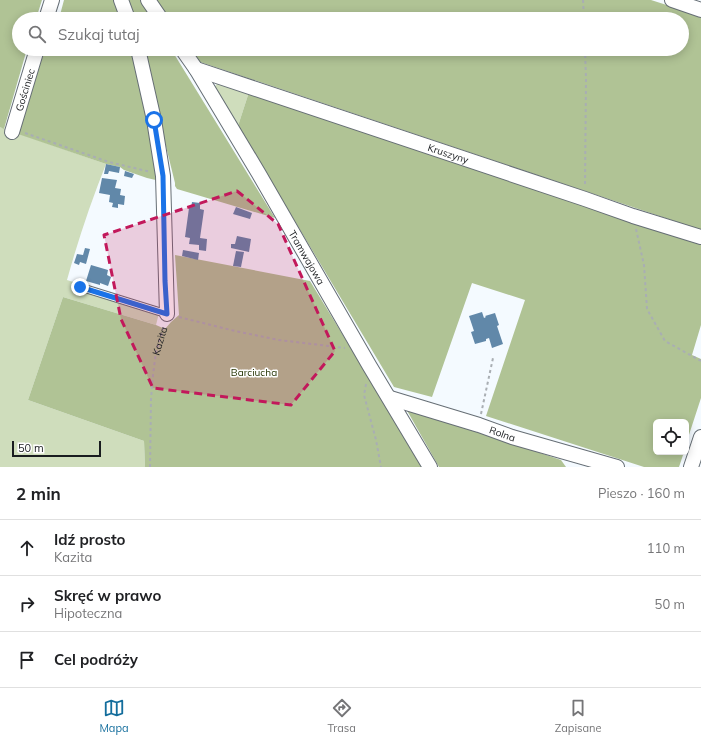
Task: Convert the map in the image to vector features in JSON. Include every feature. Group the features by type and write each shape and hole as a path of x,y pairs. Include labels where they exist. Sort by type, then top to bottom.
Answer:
{"street":[{"path":"48,12 52,0"},
{"path":"121,0 125,12"},
{"path":"148,0 156,12"},
{"path":"672,0 701,10"},
{"name":"Gościniec","path":"15,131 35,56"},
{"name":"Kazita","path":"140,56 154,120 163,176 167,314"},
{"name":"Tramwajowa","path":"187,56 259,174 369,365 430,467"},
{"name":"Kruszyny","path":"196,69 701,238"},
{"name":"Rolna","path":"390,398 617,467"},
{"path":"692,467 701,437"}],"lane":[{"path":"80,287 167,314"}],"path":[{"path":"583,0 584,12"},
{"path":"585,56 585,199"},
{"path":"15,131 109,162 163,176"},
{"path":"633,216 644,265 647,309 665,341 701,361"},
{"path":"167,314 235,332 279,340 343,348 359,346"},
{"name":"Kazita","path":"150,467 151,399 153,375 156,352 167,314"},
{"path":"478,425 492,358"},
{"path":"369,365 364,395 376,440 381,467"}],"highlighted area":[{"path":"237,191 278,224 335,351 291,405 153,388 121,319 104,235"}],"green space":[{"path":"0,0 42,0 38,12 12,12 12,56 25,56 4,129 0,127"},
{"path":"64,0 118,0 121,12 61,12"},
{"path":"128,0 141,0 149,12 132,12"},
{"path":"156,0 651,0 688,12 164,12"},
{"path":"689,12 701,16 701,230 200,62 195,56 689,56"},
{"path":"43,56 133,56 160,181 147,178 124,170 120,167 106,164 18,134"},
{"path":"144,56 175,56 275,218 177,189"},
{"path":"220,82 249,92 238,126 215,91 216,85"},
{"path":"249,92 701,244 701,325 692,355 701,359 701,398 689,435 689,419 653,419 653,455 683,455 679,467 644,467 486,416 525,300 472,283 432,397 394,387 238,126"},
{"path":"0,127 106,164 85,221 67,280 160,309 156,325 63,297 28,400 144,441 145,467 0,467"},
{"name":"Barciucha","path":"175,255 310,281 423,467 145,467 144,441 28,400 63,297 165,329 179,315"},
{"path":"405,407 561,460 566,467 439,467"}],"building":[{"path":"106,164 120,167 119,173 109,171 108,174 104,174"},
{"path":"125,171 134,174 132,178 124,176"},
{"path":"102,178 117,180 115,188 121,189 120,195 125,196 124,205 118,204 118,208 112,207 113,203 109,202 110,195 99,193"},
{"path":"192,202 200,203 200,209 204,210 200,238 207,239 206,251 199,250 199,245 189,244 190,238 185,237 189,208 191,208"},
{"path":"236,207 252,213 250,219 233,214"},
{"path":"237,236 251,239 249,252 231,248 231,244 235,244"},
{"path":"85,248 90,249 86,264 80,262 79,265 74,263 77,254 83,255"},
{"path":"183,250 199,253 198,260 182,256"},
{"path":"236,251 244,252 241,267 233,266"},
{"path":"91,265 108,270 107,275 111,277 108,286 86,281"},
{"path":"482,312 484,318 486,317 485,316 495,313 499,325 497,326 503,344 492,348 489,338 486,339 486,341 475,344 471,332 474,331 469,316"}],"route":[{"path":"80,287 167,314 163,176 154,120"}]}
